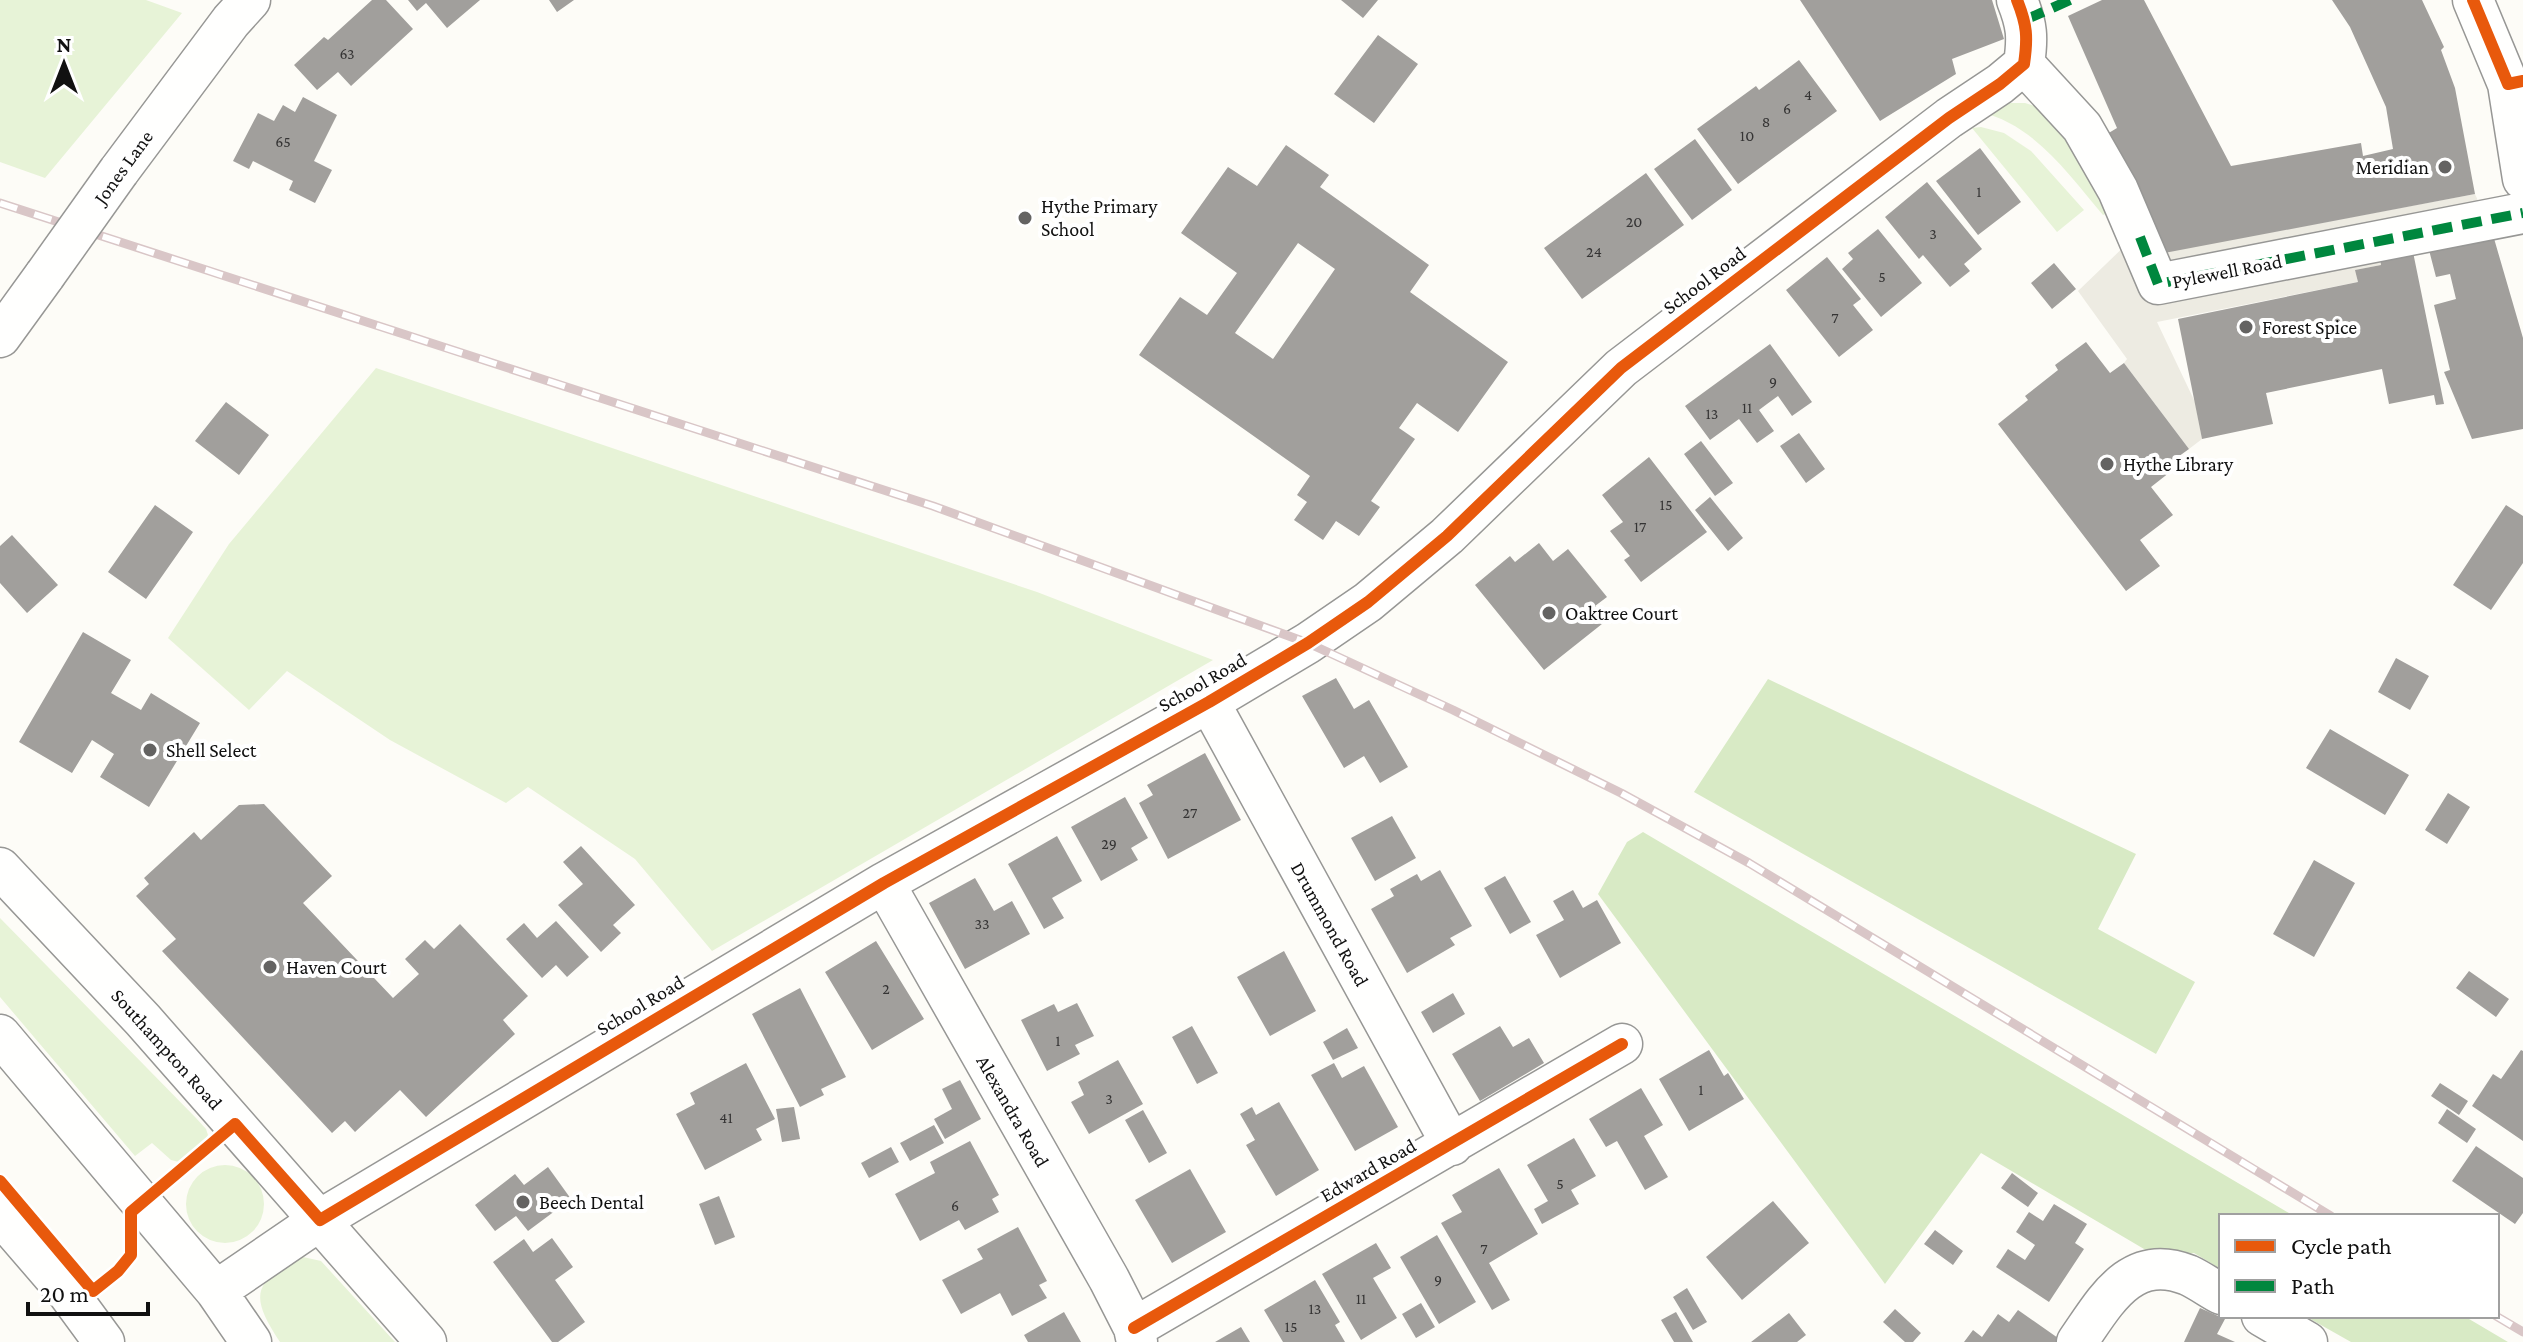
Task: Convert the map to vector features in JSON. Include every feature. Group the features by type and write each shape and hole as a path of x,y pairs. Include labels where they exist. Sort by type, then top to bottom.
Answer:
{"street":[{"name":"Jones Lane","path":"0,337 119,171 250,0"},
{"path":"2017,0 2028,38 2024,64"},
{"path":"2473,0 2516,82 2523,179"},
{"name":"Pylewell Road","path":"2024,64 2082,127 2118,190 2158,284 2523,213"},
{"name":"School Road","path":"216,1291 320,1220 884,883 1209,702 1308,643 1368,602 1457,527 1621,368 2024,64"},
{"name":"Drummond Road","path":"1209,702 1452,1145"},
{"name":"Southampton Road","path":"0,868 143,1020 426,1342"},
{"name":"Alexandra Road","path":"884,883 1109,1279 1135,1335"},
{"path":"0,1035 216,1291 251,1342"},
{"name":"Edward Road","path":"1135,1335 1622,1044"},
{"path":"0,1214 68,1293 104,1342"},
{"path":"2077,1342 2117,1287 2133,1275 2169,1271 2188,1275 2219,1293"},
{"path":"2265,1318 2307,1342"}],"green space":[{"path":"0,0 146,0 182,13 45,178 0,162"},
{"path":"2003,103 2025,103 2041,108 2060,123 2106,214 2103,215 2034,139 1999,118 1980,112"},
{"path":"1972,128 2004,133 2031,151 2084,210 2057,232"},
{"path":"376,368 1037,592 1213,660 712,951 635,859 528,787 506,803 390,740 287,671 249,710 168,638 229,544"},
{"path":"1768,679 2136,854 2098,929 2195,982 2156,1054 1694,792"},
{"path":"1643,832 2291,1214 2219,1214 2219,1268 2194,1253 2161,1259 1981,1153 1885,1284 1598,894 1627,842"},
{"path":"0,918 206,1129 208,1135 202,1144 179,1162 171,1160 152,1143 135,1156 0,997"},
{"path":"225,1165 240,1168 257,1182 264,1204 261,1219 247,1236 225,1243 210,1240 193,1226 186,1204 189,1189 203,1172"},
{"path":"303,1257 321,1261 395,1342 280,1342 263,1312 261,1290 274,1274"},
{"path":"2309,1318 2467,1318 2508,1342 2351,1342"}],"shaded area":[{"path":"2475,194 2493,235 2380,259 2381,265 2356,270 2358,282 2157,322 2195,402 2202,439 2189,449 2124,363 2127,359 2078,291 2133,238 2159,253"}],"building":[{"path":"372,0 386,0 413,29 351,86 338,72 317,90 294,65 324,37 328,40"},
{"path":"408,0 480,0 447,28 426,3 417,11"},
{"path":"549,0 574,0 557,12"},
{"path":"1341,0 1378,0 1363,18"},
{"path":"1800,0 1992,0 2004,39 1952,59 1956,74 1880,121"},
{"path":"2102,0 2144,0 2231,166 2361,143 2363,156 2393,149 2386,107 2350,27 2332,0 2422,0 2444,47 2441,50 2455,88 2475,194 2159,254 2102,137 2117,128 2068,16"},
{"path":"1378,35 1418,64 1374,123 1334,94"},
{"path":"1799,60 1837,111 1738,184 1697,129 1756,86 1759,90"},
{"path":"303,97 337,115 314,161 332,170 315,203 289,190 293,181 253,161 249,169 233,161 258,113 274,121 283,105 295,112"},
{"path":"1695,139 1732,190 1692,220 1654,169"},
{"path":"1286,145 1329,175 1320,187 1429,265 1410,292 1508,362 1458,432 1417,403 1399,428 1415,439 1371,501 1380,507 1359,536 1336,521 1323,540 1294,520 1307,502 1297,495 1310,476 1139,355 1180,297 1207,315 1237,273 1181,233 1228,167 1257,186","holes":["1298,243 1335,269 1273,359 1235,333"]},
{"path":"1980,148 2021,202 1978,235 1936,181"},
{"path":"1646,173 1684,225 1582,299 1544,248"},
{"path":"1927,182 1982,249 1964,264 1970,271 1950,287 1923,255 1919,259 1885,217"},
{"path":"1878,229 1922,283 1881,317 1842,269 1853,259 1848,253"},
{"path":"2493,235 2523,338 2523,429 2472,439 2444,372 2450,370 2434,305 2456,299 2450,274 2436,277 2429,250"},
{"path":"2413,252 2444,404 2436,405 2434,395 2389,404 2382,369 2266,393 2273,424 2202,439 2178,319 2358,282 2355,270 2381,265 2380,258"},
{"path":"1827,257 1861,299 1853,305 1873,330 1839,357 1786,290"},
{"path":"2054,263 2076,289 2052,309 2031,283"},
{"path":"2086,342 2110,373 2124,363 2189,449 2175,459 2179,465 2151,487 2173,515 2140,540 2160,566 2126,591 1998,424 2028,400 2025,396 2058,370 2055,365"},
{"path":"1770,344 1812,402 1792,416 1778,396 1767,404 1759,410 1774,431 1757,443 1739,419 1710,440 1685,406"},
{"path":"226,402 269,435 239,475 195,441"},
{"path":"1799,433 1825,469 1806,483 1780,446"},
{"path":"1701,441 1733,483 1715,496 1684,454"},
{"path":"1649,457 1707,532 1641,582 1624,560 1630,556 1610,531 1623,522 1602,495"},
{"path":"1710,497 1743,538 1728,551 1695,510"},
{"path":"155,505 193,532 146,599 108,572"},
{"path":"2506,505 2523,516 2523,563 2491,610 2453,585"},
{"path":"12,535 58,585 27,613 0,583 0,546"},
{"name":"Oaktree Court","path":"1539,543 1553,561 1568,549 1607,597 1595,606 1607,620 1544,670 1475,585 1510,556 1515,562"},
{"path":"83,632 131,660 111,693 141,710 151,693 200,723 149,807 100,777 114,754 92,740 72,773 19,742"},
{"path":"2396,658 2429,676 2410,710 2378,692"},
{"path":"1336,678 1354,709 1369,700 1408,767 1380,783 1364,756 1344,768 1302,696"},
{"path":"2330,729 2409,775 2385,815 2306,768"},
{"path":"1205,753 1241,820 1168,859 1139,803 1153,795 1147,785"},
{"path":"2448,793 2470,807 2447,844 2425,830"},
{"path":"1125,797 1148,838 1131,848 1138,860 1101,881 1071,827"},
{"name":"Haven Court","path":"264,804 332,876 303,903 393,998 419,974 405,959 425,940 434,949 460,924 528,996 503,1020 515,1034 426,1117 400,1090 355,1132 345,1121 332,1133 162,951 176,939 136,896 149,884 144,878 194,832 201,840 239,805"},
{"path":"1392,816 1416,858 1375,881 1351,838"},
{"path":"1057,836 1082,881 1052,898 1064,918 1044,929 1008,864"},
{"path":"581,846 635,905 613,925 621,933 601,952 558,905 583,884 563,862"},
{"path":"2314,860 2355,883 2314,957 2273,934"},
{"path":"1440,870 1472,926 1450,938 1455,945 1407,973 1371,909 1394,896 1390,889 1417,874 1421,881"},
{"path":"1505,876 1531,922 1510,934 1484,888"},
{"path":"975,878 994,911 1012,901 1030,934 965,969 929,903"},
{"path":"1573,890 1583,908 1597,900 1621,943 1560,978 1536,935 1564,920 1553,901"},
{"path":"556,921 589,957 567,977 556,965 542,978 506,939 524,923 537,938"},
{"path":"876,941 924,1019 872,1050 825,972"},
{"path":"1284,951 1316,1011 1270,1036 1237,977"},
{"path":"2469,971 2509,999 2496,1017 2456,988"},
{"path":"800,988 846,1077 821,1089 824,1095 800,1107 752,1014"},
{"path":"1453,993 1465,1014 1433,1033 1421,1012"},
{"path":"1077,1003 1094,1036 1075,1045 1080,1054 1047,1071 1021,1020 1054,1004 1058,1012"},
{"path":"1192,1026 1218,1073 1197,1084 1172,1037"},
{"path":"1500,1026 1513,1047 1529,1038 1544,1063 1480,1101 1452,1054"},
{"path":"1347,1028 1358,1048 1333,1060 1323,1042"},
{"path":"1709,1050 1724,1076 1728,1073 1744,1099 1689,1131 1659,1079"},
{"path":"2521,1050 2523,1141 2472,1106 2493,1074 2501,1079"},
{"path":"1118,1060 1143,1104 1089,1134 1071,1102 1084,1095 1078,1082"},
{"path":"746,1063 775,1119 756,1129 762,1140 705,1170 676,1114 695,1104 690,1093"},
{"path":"1334,1063 1342,1078 1364,1066 1398,1127 1355,1151 1311,1075"},
{"path":"960,1080 981,1119 945,1139 934,1119 952,1109 942,1089"},
{"path":"2440,1083 2468,1101 2459,1115 2431,1096"},
{"path":"1641,1088 1663,1125 1644,1136 1668,1177 1645,1190 1617,1141 1606,1147 1589,1119"},
{"path":"1279,1102 1319,1170 1276,1196 1246,1145 1255,1140 1240,1114 1252,1107 1256,1115"},
{"path":"794,1107 800,1139 782,1142 776,1109"},
{"path":"2447,1109 2476,1129 2467,1143 2438,1123"},
{"path":"1143,1110 1167,1153 1149,1163 1125,1120"},
{"path":"934,1125 944,1143 910,1161 900,1143"},
{"path":"1574,1138 1596,1176 1571,1190 1579,1204 1542,1224 1534,1209 1548,1201 1527,1165"},
{"path":"970,1141 999,1195 992,1199 999,1212 965,1230 959,1220 920,1241 895,1194 935,1173 930,1162"},
{"path":"2476,1146 2523,1178 2523,1213 2515,1224 2452,1181"},
{"path":"891,1147 899,1162 869,1178 861,1163"},
{"name":"Beech Dental","path":"548,1167 571,1199 528,1231 516,1216 495,1231 475,1205 515,1174 524,1185"},
{"path":"1499,1168 1538,1234 1489,1263 1510,1300 1492,1310 1441,1223 1462,1212 1452,1195"},
{"path":"1190,1169 1226,1232 1172,1263 1135,1200"},
{"path":"2012,1173 2038,1193 2028,1207 2001,1188"},
{"path":"719,1196 735,1237 715,1245 699,1204"},
{"path":"1773,1201 1809,1243 1742,1300 1706,1257"},
{"path":"2054,1204 2087,1224 2075,1243 2084,1249 2049,1302 1996,1267 2008,1249 2025,1260 2035,1245 2016,1232 2029,1212 2043,1221"},
{"path":"1018,1227 1047,1281 1039,1285 1047,1298 1012,1316 1000,1293 961,1314 942,1280 983,1259 977,1249"},
{"path":"1935,1230 1963,1251 1953,1265 1924,1244"},
{"path":"1437,1235 1476,1302 1439,1324 1400,1257"},
{"path":"552,1238 573,1267 555,1280 585,1322 558,1342 552,1342 493,1262 524,1239 533,1252"},
{"path":"1376,1243 1391,1268 1373,1278 1397,1318 1361,1340 1322,1274"},
{"path":"1315,1280 1340,1322 1335,1325 1345,1342 1283,1342 1264,1310"},
{"path":"1687,1288 1707,1322 1693,1330 1673,1297"},
{"path":"1421,1303 1435,1327 1416,1338 1402,1314"},
{"path":"2200,1308 2225,1319 2217,1334 2235,1342 2184,1342"},
{"path":"1895,1309 1921,1333 1913,1342 1905,1342 1883,1322"},
{"path":"2018,1310 2058,1338 2056,1342 1964,1342 1973,1330 1982,1337 1998,1314 2009,1322"},
{"path":"1064,1312 1081,1342 1028,1342 1024,1335"},
{"path":"1676,1312 1693,1342 1674,1342 1661,1320"},
{"path":"1789,1313 1806,1335 1797,1342 1751,1342"},
{"path":"1241,1327 1250,1342 1215,1342"}],"railway":[{"path":"0,203 933,506 1308,643 1621,793 1749,863 2328,1214"},
{"path":"2499,1318 2523,1332"}],"marked path":[{"path":"2025,20 2070,0"},
{"path":"2140,237 2158,284 2523,213"}],"cycle path":[{"path":"0,1181 93,1291 118,1271 131,1255 131,1212 235,1124 320,1220 884,883 1209,702 1308,643 1368,602 1447,536 1621,368 2024,64 2026,31 2017,0"},
{"path":"2473,0 2508,84 2523,81"},
{"path":"1134,1328 1622,1044"}],"place":[{"name":"Meridian","path":"2445,167"},
{"name":"Hythe Primary School","path":"1025,218"},
{"name":"Forest Spice","path":"2246,327"},
{"name":"Hythe Library","path":"2107,464"},
{"name":"Oaktree Court","path":"1549,613"},
{"name":"Shell Select","path":"150,750"},
{"name":"Haven Court","path":"270,967"},
{"name":"Beech Dental","path":"523,1202"}]}
